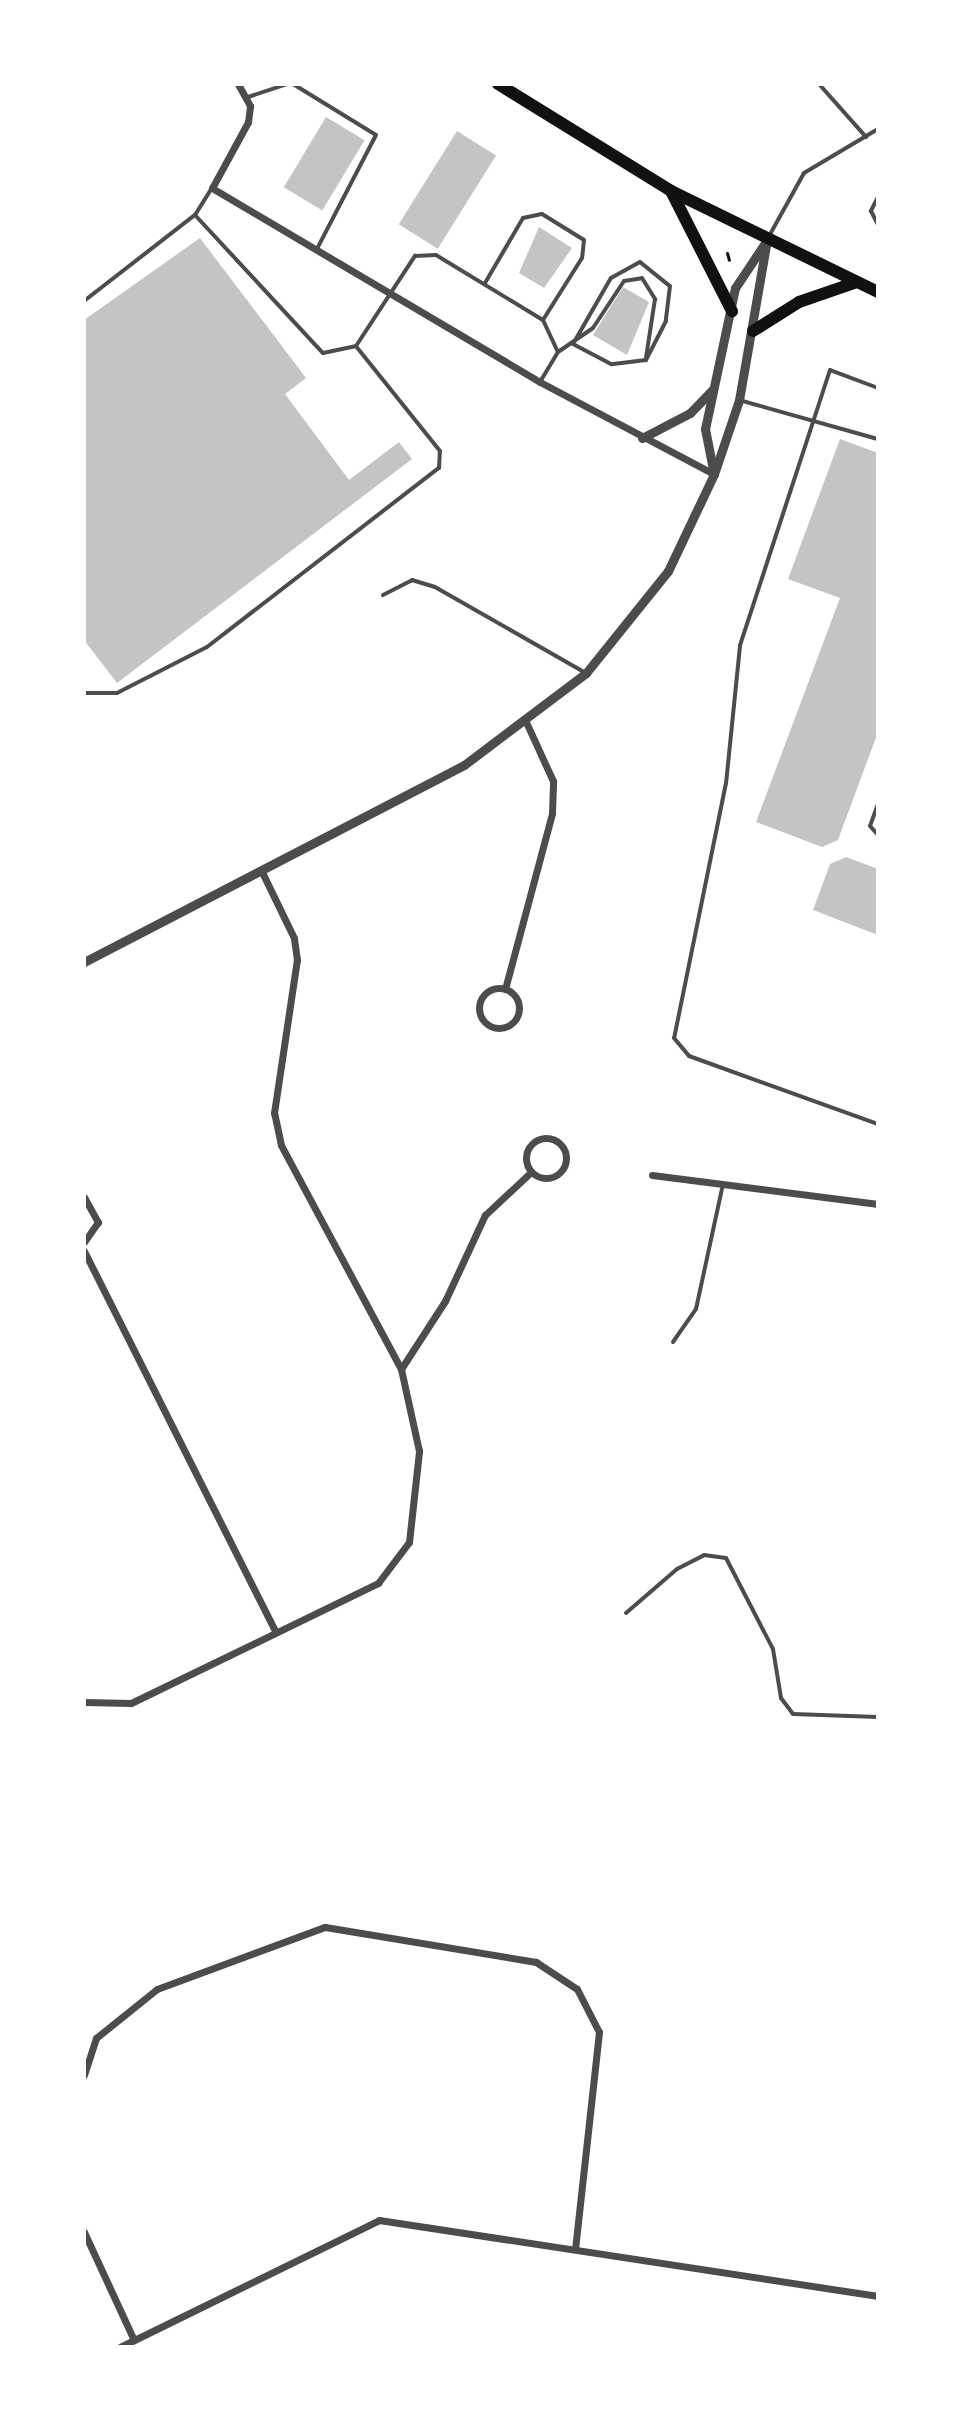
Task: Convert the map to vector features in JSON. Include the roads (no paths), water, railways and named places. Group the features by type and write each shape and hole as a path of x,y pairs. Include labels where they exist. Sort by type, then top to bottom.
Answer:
{"main road":[{"path":"498,84 671,191 878,292"},
{"path":"671,191 732,311"},
{"path":"753,331 799,302 857,282"}],"street":[{"path":"238,84 248,97 248,122 212,188 540,382 714,474"},
{"path":"714,474 705,429 735,288 767,240"},
{"path":"84,962 464,765 526,722 586,673 668,571 714,474 739,400 767,240"},
{"path":"642,438 690,413 715,387"},
{"path":"505,989 552,813 553,781 526,722"},
{"path":"84,1702 131,1703 378,1583 409,1542 419,1451 401,1369 281,1145 274,1113 297,960 294,938 261,870"},
{"path":"505,989 517,999 518,1014 509,1026 494,1027 482,1017 480,1002 490,991 505,989"},
{"path":"547,1138 561,1145 567,1160 560,1173 545,1179 531,1172 526,1157 533,1143 547,1138"},
{"path":"401,1369 445,1301 485,1215 531,1172"},
{"path":"652,1175 878,1204"},
{"path":"84,1197 98,1222 84,1242"},
{"path":"84,1251 275,1631"},
{"path":"84,2075 96,2038 157,1989 325,1927 536,1962 577,1989 599,2032 575,2249"},
{"path":"120,2347 379,2220 878,2296"},
{"path":"84,2232 134,2340"}],"lane":[{"path":"248,97 287,84"},
{"path":"293,84 376,135 316,250"},
{"path":"819,84 866,137"},
{"path":"767,240 804,173 878,129"},
{"path":"84,301 195,215 212,188"},
{"path":"878,197 871,211 878,225"},
{"path":"485,283 523,218 542,214 584,240 582,258 543,320"},
{"path":"195,215 323,353 356,346 415,256 436,255 543,320 558,352"},
{"path":"573,344 611,278 640,262 670,286 666,321 646,360"},
{"path":"540,382 558,352 593,328 618,287 642,278 655,299 646,360"},
{"path":"573,344 611,364 646,360"},
{"path":"84,693 117,693 207,647 439,468 440,451 356,346"},
{"path":"878,388 830,370 740,646 726,783 674,1038 689,1056 878,1124"},
{"path":"739,400 814,418 878,439"},
{"path":"383,595 412,580 435,587 522,630 586,673"},
{"path":"878,804 870,826 878,835"},
{"path":"673,1342 696,1309 723,1184"},
{"path":"626,1613 677,1569 704,1555 726,1558 773,1649 781,1698 793,1714 878,1717"}]}
